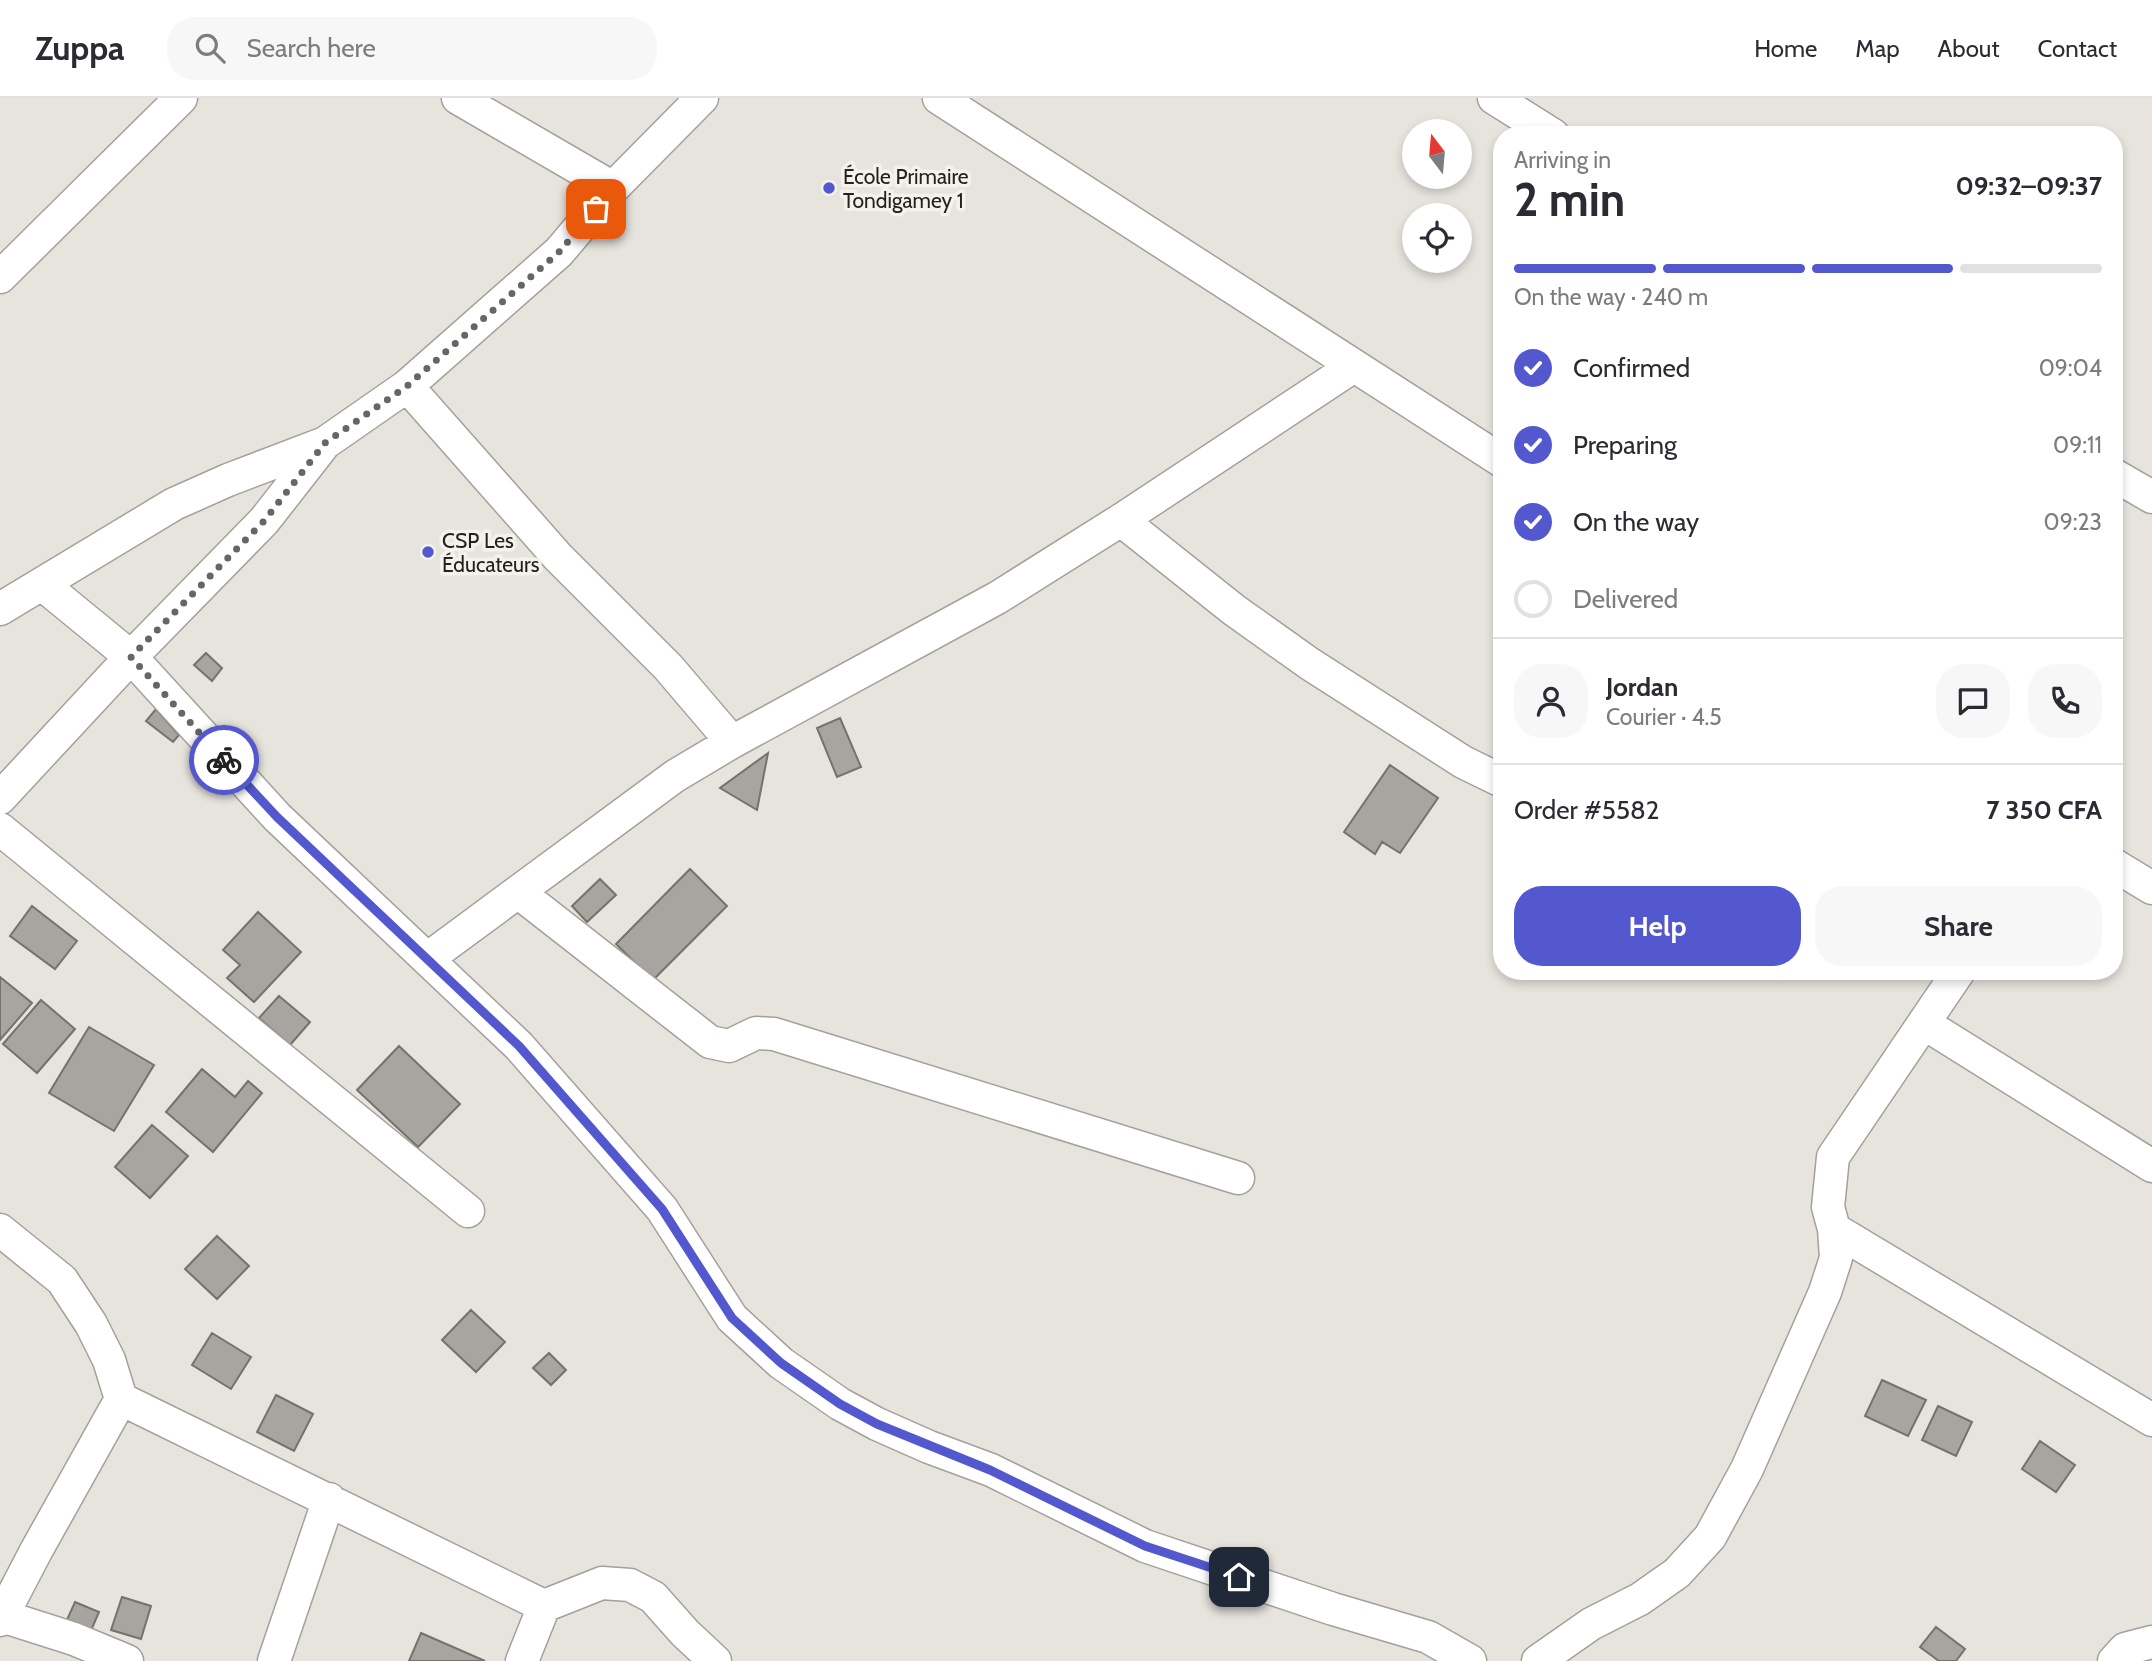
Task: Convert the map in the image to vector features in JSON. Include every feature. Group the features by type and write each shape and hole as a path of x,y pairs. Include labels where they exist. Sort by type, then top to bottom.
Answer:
{"street":[{"path":"0,277 181,98"},
{"path":"458,98 613,188"},
{"path":"0,609 174,505 228,480 325,443 407,386 559,252 613,188 702,98"},
{"path":"939,98 1493,455"},
{"path":"1494,98 1539,126"},
{"path":"427,959 675,776 732,742 997,598 1121,520 1354,366"},
{"path":"407,386 558,557 668,667 732,742"},
{"path":"0,798 131,657 264,521 325,443"},
{"path":"2123,480 2152,497"},
{"path":"1121,520 1234,610 1310,664 1463,762 1493,777"},
{"path":"43,584 131,657 277,817 519,1046 662,1209 732,1318 781,1363 840,1404 877,1424 990,1470 1145,1546 1333,1609 1428,1637 1470,1661"},
{"path":"0,828 468,1211"},
{"path":"2123,870 2152,888"},
{"path":"518,892 710,1042 729,1046 756,1034 774,1034 1238,1178"},
{"path":"1538,1661 1591,1624 1640,1599 1677,1573 1710,1537 1747,1469 1825,1292 1836,1258 1834,1229 1828,1207 1833,1157 1953,980"},
{"path":"1925,1024 2152,1166"},
{"path":"1834,1229 2152,1420"},
{"path":"0,1230 62,1280 91,1324 109,1360 121,1399 1,1618 74,1639 127,1661"},
{"path":"121,1399 544,1606"},
{"path":"274,1661 329,1499"},
{"path":"522,1661 544,1606 602,1583 630,1585 653,1597 715,1661"},
{"path":"2114,1661 2125,1649 2152,1642"}],"building":[{"path":"206,653 222,668 212,681 194,665"},
{"path":"156,709 179,735 173,742 146,721"},
{"path":"840,718 861,767 837,777 817,728"},
{"path":"768,753 757,810 720,788"},
{"path":"1390,765 1438,798 1400,853 1382,842 1375,854 1344,832"},
{"path":"690,869 727,906 653,980 616,944"},
{"path":"600,879 616,895 587,922 572,906"},
{"path":"32,906 77,941 55,969 10,936"},
{"path":"258,912 301,952 254,1002 227,978 240,965 223,950"},
{"path":"0,977 32,1003 0,1040"},
{"path":"279,996 310,1022 290,1045 259,1018"},
{"path":"41,1000 75,1029 37,1073 3,1044"},
{"path":"89,1027 154,1065 114,1131 49,1093"},
{"path":"399,1046 460,1104 418,1147 357,1090"},
{"path":"202,1069 235,1097 248,1081 262,1093 213,1152 166,1112"},
{"path":"152,1125 188,1156 150,1198 115,1167"},
{"path":"217,1236 249,1266 217,1299 185,1269"},
{"path":"471,1310 505,1342 476,1372 442,1340"},
{"path":"212,1333 251,1357 231,1389 192,1365"},
{"path":"549,1353 566,1370 551,1385 533,1368"},
{"path":"1882,1380 1926,1400 1908,1436 1865,1416"},
{"path":"276,1395 313,1414 294,1451 257,1432"},
{"path":"1938,1406 1972,1422 1956,1456 1922,1440"},
{"path":"2040,1441 2075,1465 2056,1492 2022,1469"},
{"path":"122,1597 151,1606 141,1639 111,1630"},
{"path":"75,1602 99,1612 90,1633 66,1622"},
{"path":"1936,1627 1965,1649 1956,1661 1939,1661 1920,1647"},
{"path":"421,1633 485,1661 409,1661"}],"way so far":[{"path":"224,760 131,657 264,521 325,443 407,386 559,252 596,209"}],"place":[{"name":"École Primaire Tondigamey 1","path":"829,188"},
{"name":"CSP Les Éducateurs","path":"428,552"}],"route":[{"path":"224,760 277,817 519,1046 662,1209 732,1318 781,1363 840,1404 877,1424 990,1470 1145,1546 1239,1577"}]}
